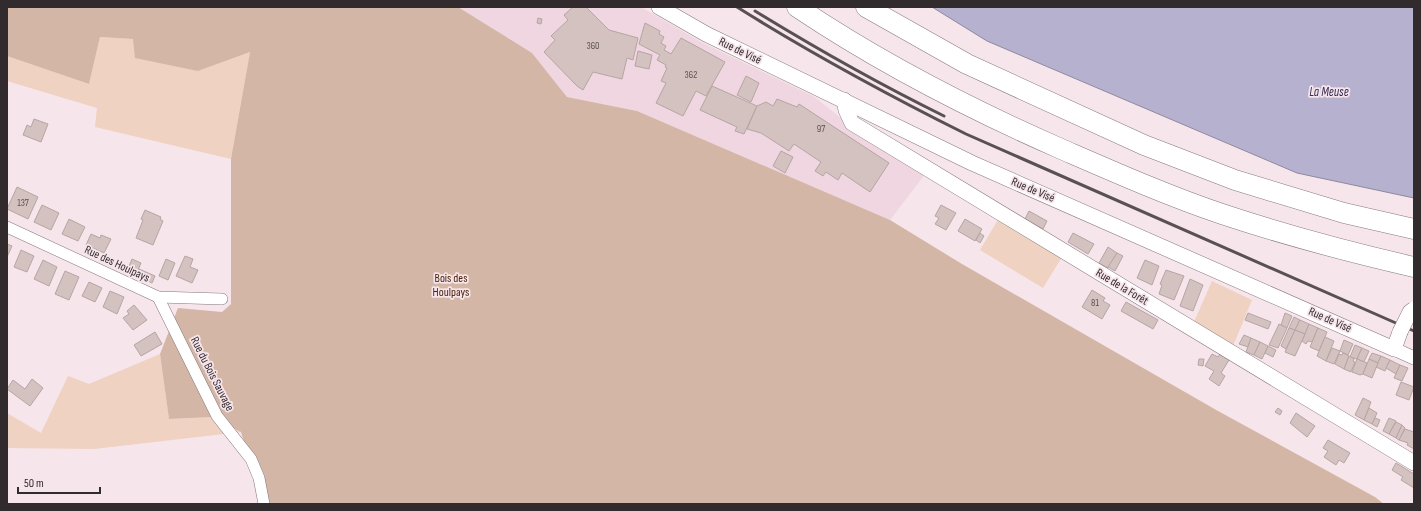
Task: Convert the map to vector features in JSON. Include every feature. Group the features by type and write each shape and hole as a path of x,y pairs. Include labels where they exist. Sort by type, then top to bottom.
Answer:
{"highway":[{"path":"797,7 946,95 1015,129 1133,180 1228,216 1335,249 1414,267"},
{"path":"866,7 966,64 1151,148 1235,180 1344,213 1414,229"}],"main road":[{"name":"Rue de Visé","path":"658,7 720,41 798,80 844,100 972,163 1394,349"},
{"name":"Rue de la Forêt","path":"844,100 846,110 852,123 1414,463"},
{"path":"1394,349 1400,332 1410,312 1414,309"}],"street":[{"name":"Rue des Houlpays","path":"7,227 158,297 222,299"},
{"name":"Rue du Bois Sauvage","path":"158,297 217,416 251,459 259,478 264,504"},
{"name":"Rue de Visé","path":"1394,349 1414,358"}],"shaded area":[{"path":"458,7 641,7 701,42 813,96 850,125 926,173 890,220 637,111 567,97 532,53"},
{"path":"100,37 133,39 198,71 250,52 231,159 95,127 97,108 7,81 7,56 89,84"},
{"path":"999,218 1062,257 1043,288 980,250"},
{"path":"1212,281 1252,300 1233,346 1194,322"},
{"path":"160,354 169,419 212,417 241,432 94,449 7,448 7,413 41,433 68,376 89,384"}],"green space":[{"name":"Bois des Houlpays","path":"7,7 458,7 532,53 567,97 637,111 890,220 962,264 1218,411 1375,497 1384,504 262,504 241,432 212,417 169,419 160,354 178,308 222,312 231,304 231,159 250,52 198,71 135,58 133,39 100,37 89,84 7,56"}],"water":[{"name":"La Meuse","path":"932,7 1414,7 1414,198 1297,173 987,41"}],"building":[{"path":"573,7 586,7 609,30 638,38 633,60 627,58 622,79 593,72 583,90 577,86 544,52 555,40 551,36 568,20 564,15"},
{"path":"538,18 542,19 541,24 537,23"},
{"path":"645,23 660,31 659,34 664,37 661,43 666,46 664,50 671,54 681,38 725,62 706,96 696,91 683,116 656,103 666,83 661,81 667,68 665,67 666,65 657,60 660,55 639,44"},
{"path":"638,51 652,55 649,69 635,66"},
{"path":"746,76 759,83 751,102 737,95"},
{"path":"712,86 757,106 744,134 735,131 737,127 700,110"},
{"path":"777,99 797,107 799,104 889,163 870,192 842,173 838,180 826,172 823,176 815,171 821,162 794,144 789,151 761,133 747,129 757,106 766,102 773,106"},
{"path":"34,119 48,124 41,142 23,135 27,125 31,127"},
{"path":"781,151 793,157 785,173 773,166"},
{"path":"17,187 38,197 28,219 7,209"},
{"path":"42,205 59,213 51,230 34,222"},
{"path":"941,205 956,213 946,230 935,224 939,218 935,216"},
{"path":"145,210 161,217 160,219 163,221 153,245 136,238"},
{"path":"1029,211 1047,221 1043,229 1025,219"},
{"path":"69,219 85,227 78,241 62,234"},
{"path":"965,219 982,229 975,241 958,231"},
{"path":"980,233 984,236 980,243 976,240"},
{"path":"1073,233 1094,244 1088,254 1068,242"},
{"path":"91,234 100,238 101,235 111,239 104,253 86,245"},
{"path":"7,244 12,246 7,257"},
{"path":"1108,247 1117,253 1108,268 1099,263"},
{"path":"21,250 34,256 27,272 14,267"},
{"path":"1117,253 1123,256 1115,271 1108,267"},
{"path":"185,256 193,259 190,267 198,270 192,283 176,276"},
{"path":"132,259 141,263 136,275 127,271"},
{"path":"166,259 175,263 168,280 159,276"},
{"path":"43,260 57,267 49,286 34,279"},
{"path":"1145,260 1159,266 1152,285 1137,278"},
{"path":"139,269 155,276 152,283 136,275"},
{"path":"1166,270 1184,276 1174,300 1159,294 1162,285 1160,284"},
{"path":"65,271 79,277 69,300 55,294"},
{"path":"1190,279 1203,285 1193,311 1180,306"},
{"path":"89,282 102,288 95,302 82,296"},
{"path":"1092,290 1105,298 1103,301 1110,305 1102,319 1082,307"},
{"path":"110,291 124,297 117,314 103,307"},
{"path":"1126,302 1158,320 1153,329 1121,311"},
{"path":"134,305 147,320 133,330 123,318 129,314 127,311"},
{"path":"1248,313 1271,322 1268,329 1245,320"},
{"path":"1285,313 1292,316 1287,328 1281,325"},
{"path":"1294,317 1300,320 1295,330 1289,328"},
{"path":"1300,320 1309,324 1305,334 1295,330"},
{"path":"1279,324 1287,328 1278,348 1269,345"},
{"path":"1309,324 1318,328 1312,342 1308,341 1306,344 1302,341"},
{"path":"1289,328 1295,330 1286,349 1281,346"},
{"path":"1318,328 1327,332 1319,351 1310,347"},
{"path":"1295,330 1305,334 1295,356 1285,352"},
{"path":"155,332 162,344 141,356 134,345"},
{"path":"1244,335 1251,338 1248,347 1239,344"},
{"path":"1325,337 1334,341 1326,361 1317,356"},
{"path":"1251,338 1260,342 1254,355 1246,352"},
{"path":"1344,340 1353,344 1348,355 1340,351"},
{"path":"1260,342 1268,346 1262,359 1254,355"},
{"path":"1355,345 1362,348 1357,359 1350,357"},
{"path":"1268,346 1276,350 1273,357 1265,353"},
{"path":"1332,348 1340,351 1334,364 1326,361"},
{"path":"1362,348 1369,351 1364,362 1357,359"},
{"path":"1343,353 1349,356 1344,369 1335,364 1339,354 1342,355"},
{"path":"1372,353 1381,356 1378,363 1369,359"},
{"path":"1212,354 1218,357 1220,354 1229,360 1221,373 1225,376 1219,386 1209,379 1214,371 1205,366"},
{"path":"1349,356 1354,359 1353,361 1355,362 1351,372 1344,369"},
{"path":"1381,356 1390,360 1385,371 1376,367"},
{"path":"1199,359 1204,359 1203,366 1198,365"},
{"path":"1357,359 1367,363 1363,374 1360,375 1352,372"},
{"path":"1369,359 1378,363 1372,378 1363,374"},
{"path":"1390,360 1400,365 1396,374 1386,368"},
{"path":"1400,365 1408,368 1402,381 1394,378"},
{"path":"32,379 43,388 30,406 7,389 13,380 25,389"},
{"path":"1401,382 1414,387 1409,400 1396,395"},
{"path":"1363,398 1371,402 1364,420 1355,415"},
{"path":"1278,408 1282,411 1280,415 1275,412"},
{"path":"1369,408 1377,413 1372,424 1364,420"},
{"path":"1296,413 1315,426 1307,437 1290,423"},
{"path":"1375,418 1380,420 1377,427 1372,424"},
{"path":"1389,418 1396,421 1389,434 1383,431"},
{"path":"1396,422 1402,425 1396,438 1389,434"},
{"path":"1402,425 1405,428 1399,440 1396,438"},
{"path":"1405,429 1414,432 1414,449 1407,445 1408,443 1399,440"},
{"path":"1328,440 1350,453 1344,463 1339,460 1336,465 1324,457 1328,451 1323,448"},
{"path":"1396,463 1414,474 1414,488 1401,480 1403,477 1392,470"}],"railway":[{"path":"737,7 850,74 966,134 1414,331"},
{"path":"755,11 848,66 944,116"}]}
